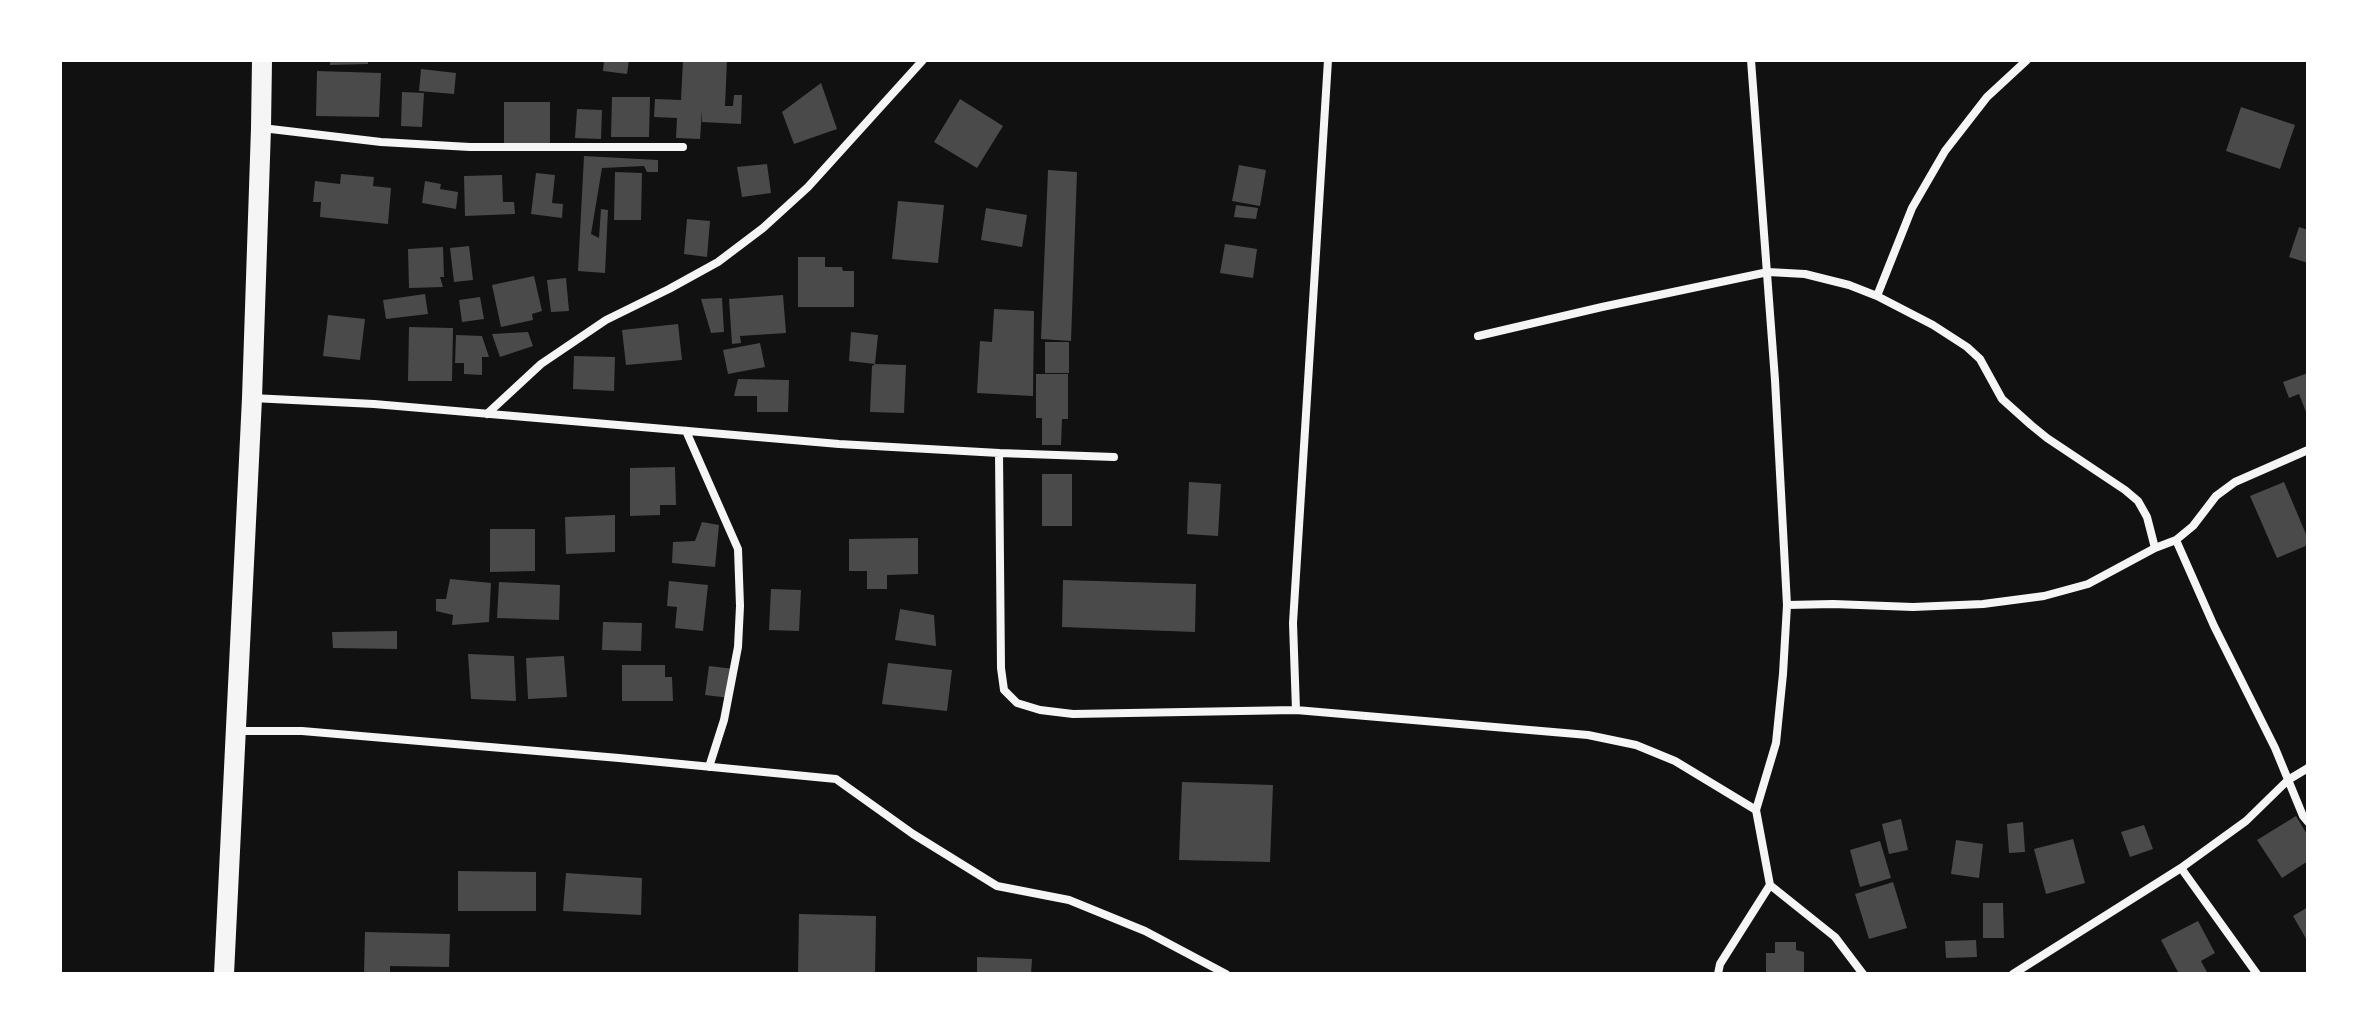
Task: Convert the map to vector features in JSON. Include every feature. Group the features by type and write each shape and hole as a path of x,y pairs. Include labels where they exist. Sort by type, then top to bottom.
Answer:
{"main road":[{"path":"224,974 252,398 262,60"}],"street":[{"path":"487,414 541,364 606,320 718,262 763,228 808,187 923,60"},
{"path":"1296,710 1293,623 1328,60"},
{"path":"1751,60 1782,482 1787,605 1776,743 1756,810 1770,885 1835,937 1863,974"},
{"path":"1877,296 1912,208 1945,151 1987,97 2027,60"},
{"path":"261,128 381,142 470,147 683,147"},
{"path":"1478,336 1768,272 1805,274 1849,285 1933,325 1967,347 1980,359 2002,399 2047,438 2138,501 2147,517 2155,548"},
{"path":"252,398 374,404 839,444 1114,457"},
{"path":"686,431 738,549 738,647 724,720 709,767"},
{"path":"1787,605 1913,607 1983,604 2044,596 2088,584 2176,540 2193,526 2216,496 2235,482 2308,450"},
{"path":"999,453 1001,668 1004,690 1017,703 1040,710 1073,714 1296,710 1588,735 1636,745 1675,761 1756,810"},
{"path":"2176,540 2308,822"},
{"path":"235,731 302,731 836,779 913,834 997,886 1069,900 1145,931 1226,974"},
{"path":"2013,974 2181,868 2246,821 2288,780 2308,768"},
{"path":"2181,868 2257,974"},
{"path":"1718,974 1720,964 1770,885"}],"building":[{"path":"330,60 368,60 368,64 330,65"},
{"path":"604,60 629,60 627,74 603,71"},
{"path":"683,60 727,60 725,106 733,106 734,95 742,95 741,124 702,122 702,110 700,139 676,138 677,118 654,117 655,99 681,100"},
{"path":"421,69 456,73 454,94 419,91"},
{"path":"317,71 381,73 379,117 316,116"},
{"path":"821,83 837,129 794,144 782,112"},
{"path":"402,92 424,93 422,127 401,126"},
{"path":"612,97 650,97 649,137 611,137"},
{"path":"960,99 1003,126 977,168 934,142"},
{"path":"504,102 550,102 550,145 504,145"},
{"path":"2241,107 2295,125 2280,169 2226,151"},
{"path":"577,109 602,110 601,139 575,138"},
{"path":"584,156 658,160 658,172 647,172 644,166 602,168 591,234 599,238 601,209 608,210 605,273 578,271"},
{"path":"767,164 771,193 742,197 737,167"},
{"path":"1239,165 1266,170 1260,206 1232,201"},
{"path":"1048,170 1077,172 1071,341 1041,339"},
{"path":"615,172 642,173 641,220 614,220"},
{"path":"536,173 555,175 552,203 563,204 562,218 531,214"},
{"path":"341,174 374,177 373,186 391,188 388,224 320,217 321,202 313,202 315,181 340,184"},
{"path":"502,175 503,202 514,202 515,214 465,216 464,176"},
{"path":"425,181 441,184 440,189 458,192 456,209 422,203"},
{"path":"898,201 944,205 938,263 892,259"},
{"path":"1236,205 1258,208 1256,219 1234,217"},
{"path":"986,208 1027,215 1022,247 981,240"},
{"path":"687,219 710,221 707,257 684,254"},
{"path":"2299,227 2308,230 2308,263 2289,257"},
{"path":"1225,244 1257,249 1253,278 1220,273"},
{"path":"469,246 473,280 454,282 450,248"},
{"path":"443,247 444,277 440,277 443,287 409,288 408,249"},
{"path":"798,257 825,257 825,267 854,271 854,307 798,307"},
{"path":"534,276 542,311 532,314 533,320 501,327 492,285"},
{"path":"566,278 569,311 551,312 547,280"},
{"path":"425,294 428,314 386,319 383,300"},
{"path":"783,295 786,333 740,336 741,343 732,344 729,299"},
{"path":"480,297 484,319 462,322 459,300"},
{"path":"722,298 724,332 711,333 701,299"},
{"path":"994,309 1034,311 1033,396 977,393 980,341 992,342"},
{"path":"328,315 365,319 360,360 323,356"},
{"path":"678,324 682,360 626,365 622,330"},
{"path":"409,327 453,328 452,381 408,381"},
{"path":"528,332 533,346 500,357 492,334"},
{"path":"851,332 878,335 875,364 849,361"},
{"path":"456,335 482,336 489,357 482,357 482,375 464,374 464,363 455,363"},
{"path":"1045,342 1069,342 1069,373 1045,373"},
{"path":"760,343 765,367 728,374 723,350"},
{"path":"574,356 615,357 614,391 573,389"},
{"path":"906,365 904,413 870,412 872,366"},
{"path":"2308,373 2308,417 2299,394 2289,398 2283,382"},
{"path":"1036,374 1068,374 1068,419 1062,419 1061,445 1042,445 1042,418 1036,418"},
{"path":"738,379 789,380 788,412 757,412 757,396 734,396"},
{"path":"675,467 676,505 660,505 660,515 630,516 630,468"},
{"path":"1042,474 1072,474 1072,526 1042,526"},
{"path":"1189,482 1221,484 1218,536 1187,534"},
{"path":"2284,482 2308,545 2277,558 2250,496"},
{"path":"615,515 615,552 566,554 565,517"},
{"path":"702,522 719,525 715,567 672,563 673,542 695,541"},
{"path":"490,529 535,529 535,571 490,572"},
{"path":"918,538 918,574 887,575 887,589 867,589 867,571 849,571 849,539"},
{"path":"450,579 491,583 489,622 452,625 453,615 436,611 436,599 446,599"},
{"path":"1063,580 1196,584 1195,632 1062,627"},
{"path":"669,581 708,585 703,631 675,628 677,607 667,606"},
{"path":"499,582 560,585 559,620 497,618"},
{"path":"771,589 801,590 799,631 769,630"},
{"path":"900,609 934,615 936,646 895,640"},
{"path":"603,622 642,623 641,651 602,650"},
{"path":"397,631 397,649 333,648 332,632"},
{"path":"468,654 514,656 516,701 471,699"},
{"path":"564,656 567,697 528,699 526,658"},
{"path":"888,663 952,670 947,711 882,704"},
{"path":"622,665 665,665 665,677 672,677 673,701 622,701"},
{"path":"709,666 734,669 730,698 705,695"},
{"path":"1182,782 1273,785 1270,862 1179,860"},
{"path":"2296,816 2308,836 2308,861 2282,878 2257,840"},
{"path":"1901,819 1908,850 1889,854 1882,824"},
{"path":"2023,822 2025,852 2009,853 2007,824"},
{"path":"2144,825 2153,849 2130,857 2121,832"},
{"path":"2073,839 2085,883 2046,894 2034,849"},
{"path":"1956,840 1983,844 1979,878 1951,874"},
{"path":"1880,841 1891,878 1860,887 1850,850"},
{"path":"458,871 536,872 536,911 458,911"},
{"path":"566,873 642,878 641,915 563,911"},
{"path":"1893,882 1907,928 1869,939 1855,894"},
{"path":"1983,903 2003,903 2004,938 1983,938"},
{"path":"2308,907 2308,942 2293,916"},
{"path":"799,914 876,916 875,974 798,974"},
{"path":"2198,921 2215,953 2201,961 2208,974 2179,974 2161,940"},
{"path":"365,932 450,934 449,967 390,966 390,974 364,974"},
{"path":"1976,940 1977,957 1946,958 1945,941"},
{"path":"1775,942 1796,942 1796,950 1804,952 1804,974 1766,974 1766,953 1775,953"},
{"path":"977,957 1032,959 1031,974 977,974"}]}
